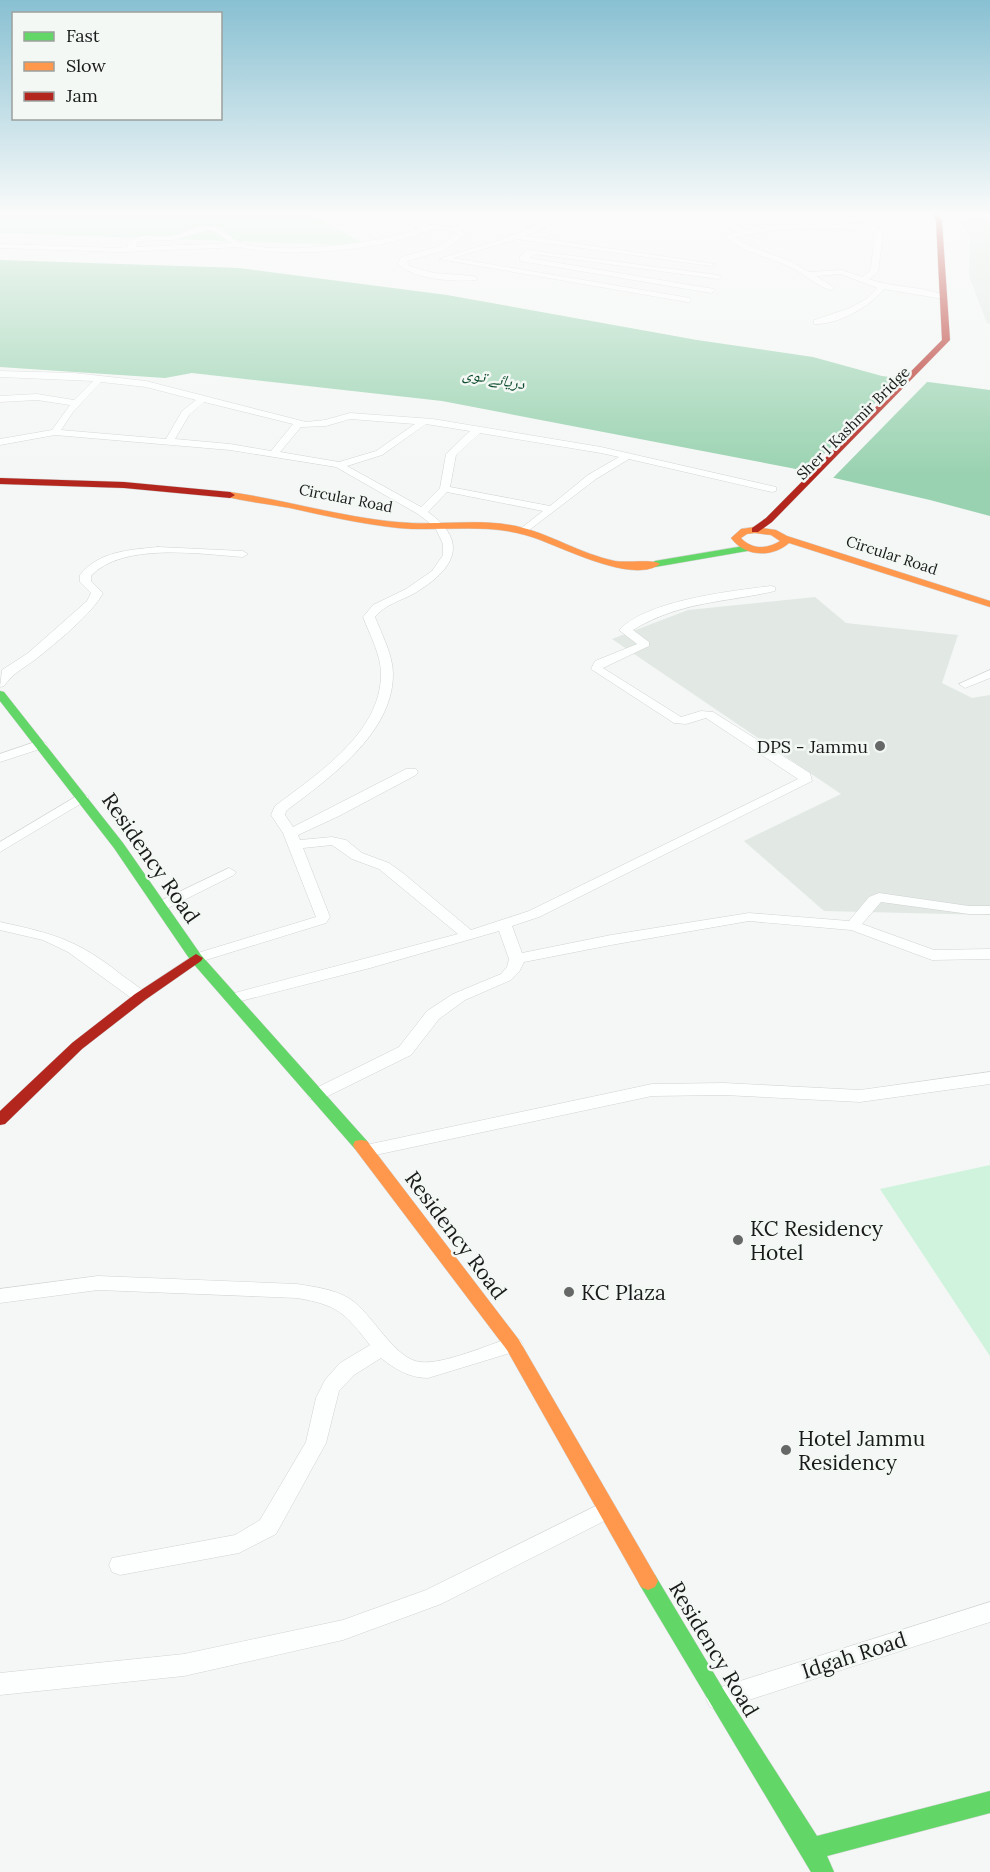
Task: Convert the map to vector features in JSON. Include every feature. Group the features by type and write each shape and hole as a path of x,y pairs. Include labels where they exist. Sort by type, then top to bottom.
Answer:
{"main road":[{"path":"943,300 947,347 958,342 960,333 955,300"},
{"name":"Sher I Kashmir Bridge","path":"776,532 947,347"},
{"name":"Circular Road","path":"0,481 187,489 274,501 382,523 484,525 524,531 611,565 624,567 652,566 679,559"},
{"path":"679,559 690,552 736,538 744,531 776,532"},
{"path":"679,559 750,548 776,532"},
{"name":"Circular Road","path":"776,532 879,569 990,604"},
{"path":"736,538 742,546 750,548"},
{"name":"Residency Road","path":"0,689 82,798 196,958 366,1151 513,1345 606,1510 718,1699 812,1849 823,1872"},
{"path":"0,1120 77,1046 140,997 196,958"},
{"path":"812,1849 990,1802"}],"street":[{"path":"817,322 858,307 867,300"},
{"path":"0,374 99,379 160,387 298,424 318,424 350,416 424,421 478,429 628,456 772,489"},
{"path":"55,432 76,403 99,379"},
{"path":"0,399 37,397 76,403"},
{"path":"169,441 185,413 202,399"},
{"path":"339,465 379,453 424,421"},
{"path":"274,453 298,424"},
{"path":"422,512 445,489 449,457 478,429"},
{"path":"0,442 55,432 169,441 274,453 339,465 422,512 440,525 448,544 448,555 443,565 427,582 377,607 369,617 383,653 387,674 386,691 370,727 357,744 280,809 278,815 293,839 319,904 323,916 321,920 196,958"},
{"path":"524,531 600,472 628,456"},
{"path":"445,489 551,510"},
{"path":"0,689 6,673 33,656 92,603 97,593 86,582 85,575 94,565 123,555 150,550 243,554"},
{"path":"233,998 469,936 534,914 806,781 805,776 709,715 702,714 686,721 678,720 597,669 599,664 643,646 645,644 625,630 656,614 714,598 771,589"},
{"path":"965,684 990,674"},
{"path":"0,758 41,744"},
{"path":"293,839 334,813 411,772"},
{"path":"0,848 82,798"},
{"path":"293,839 341,843 357,856 384,866 469,936"},
{"path":"160,906 229,872"},
{"path":"853,926 879,897 969,910 990,910"},
{"path":"517,959 611,940 749,917 853,926 932,955 990,954"},
{"path":"316,1095 405,1051 433,1015 459,997 506,977 514,969 517,959 504,924"},
{"path":"0,926 44,935 78,950 140,997"},
{"path":"366,1151 652,1090 724,1089 860,1096 990,1078"},
{"path":"0,1296 98,1283 297,1291 324,1295 346,1305 383,1347 402,1362 421,1370 513,1345"},
{"path":"120,1565 239,1544 268,1527 310,1458 316,1443 326,1398 332,1386 347,1370 383,1347"},
{"path":"0,1684 184,1665 343,1630 433,1597 606,1510"},
{"name":"Idgah Road","path":"718,1699 990,1612"}],"shaded area":[{"path":"978,300 990,300 990,324 987,323"},
{"name":"DPS - Jammu","path":"815,597 846,623 958,635 942,683 972,698 990,695 990,915 824,911 744,841 841,794 612,639 688,610"},
{"path":"990,1165 990,1356 880,1189"}],"water":[{"name":"دریائے توی","path":"0,300 477,300 697,340 813,357 882,376 990,390 990,516 791,468 442,401 192,373 165,378 0,367"}],"pier":[{"path":"903,375 930,379 831,480 804,474"}],"traffic: fast":[{"path":"655,564 750,548"},
{"path":"0,694 119,846 196,958 361,1145"},
{"path":"648,1581 718,1699 812,1849 823,1872"},
{"path":"812,1849 990,1802"}],"traffic: slow":[{"path":"230,495 397,525 486,526 515,529 617,565 655,564"},
{"path":"755,530 773,532 784,538 785,542 766,550 752,550 740,544 736,538 744,531 755,530"},
{"path":"784,538 990,604"},
{"path":"361,1145 513,1345 648,1581"}],"traffic: jam":[{"path":"755,530 769,520 946,340 944,300"},
{"path":"0,481 124,485 230,495"},
{"path":"0,1120 77,1046 140,997 196,958"}],"place":[{"name":"DPS - Jammu","path":"880,746"},
{"name":"KC Residency Hotel","path":"738,1240"},
{"name":"KC Plaza","path":"569,1292"},
{"name":"Hotel Jammu Residency","path":"786,1450"}]}
